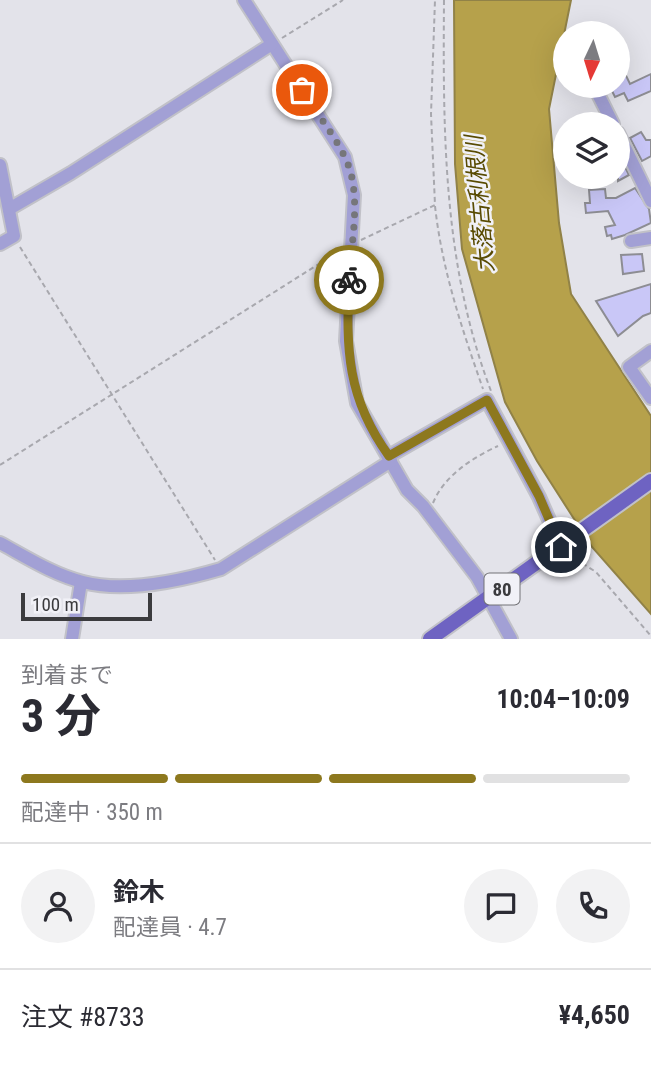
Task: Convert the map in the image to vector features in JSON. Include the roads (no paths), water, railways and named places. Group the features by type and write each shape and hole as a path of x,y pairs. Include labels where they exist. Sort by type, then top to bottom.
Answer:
{"main road":[{"name":"80","path":"430,639 651,481"}],"street":[{"path":"244,0 345,157 354,195 346,341 357,403 407,490 430,514 490,597 511,639"},
{"path":"9,209 272,44"},
{"path":"630,158 651,201"},
{"path":"0,165 14,236 0,244"},
{"path":"631,241 651,238"},
{"path":"651,351 629,367 651,398"},
{"path":"0,543 81,582 122,586 198,576 221,569 490,397 507,441 539,496 561,547"},
{"path":"72,639 81,582"}],"water":[{"name":"大落古利根川","path":"454,0 571,0 567,21 553,21 553,89 549,109 553,189 556,189 571,294 651,416 651,614 592,547 537,461 505,402 462,249 455,164"}]}
